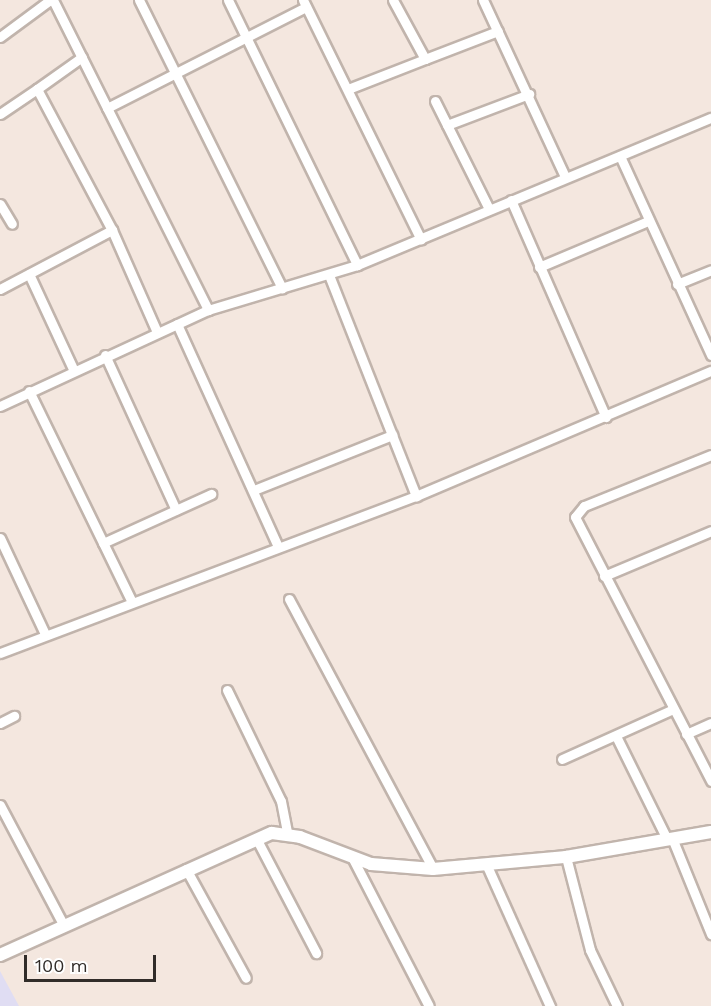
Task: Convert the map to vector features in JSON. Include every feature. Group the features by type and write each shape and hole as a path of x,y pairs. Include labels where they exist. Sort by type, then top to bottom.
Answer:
{"street":[{"path":"0,37 52,0 208,310"},
{"path":"140,0 282,288"},
{"path":"228,0 357,265"},
{"path":"393,0 425,60"},
{"path":"483,0 529,94 565,177"},
{"path":"107,108 174,72 247,39 304,4 421,240"},
{"path":"348,89 498,31"},
{"path":"0,114 82,57"},
{"path":"38,89 112,230 158,332"},
{"path":"447,125 529,94"},
{"path":"435,100 489,209"},
{"path":"0,406 73,369 208,310 357,265 711,118"},
{"path":"620,156 711,355"},
{"path":"511,201 606,417"},
{"path":"0,204 12,224"},
{"path":"539,267 648,221"},
{"path":"0,289 112,230"},
{"path":"677,284 711,270"},
{"path":"29,274 73,369"},
{"path":"329,275 416,496"},
{"path":"177,324 254,490 278,548"},
{"path":"105,355 176,510"},
{"path":"0,653 44,632 132,602 416,496 711,371"},
{"path":"29,391 132,602"},
{"path":"254,490 392,435"},
{"path":"711,455 578,510 576,524 711,781"},
{"path":"103,543 212,494"},
{"path":"604,576 711,531"},
{"path":"0,538 44,632"},
{"path":"289,598 433,869"},
{"path":"227,690 281,801 287,833"},
{"path":"562,759 673,709"},
{"path":"0,723 14,716"},
{"path":"686,734 711,723"},
{"path":"616,736 670,838 711,934"},
{"path":"0,805 63,924"},
{"path":"0,955 63,924 256,838 287,833 353,860 433,869 487,866 566,857 711,832"},
{"path":"256,838 316,953"},
{"path":"566,857 590,950 617,1006"},
{"path":"353,860 429,1006"},
{"path":"487,866 550,1006"},
{"path":"186,869 246,978"}],"shaded area":[{"path":"0,971 19,1006 0,1006"}]}
